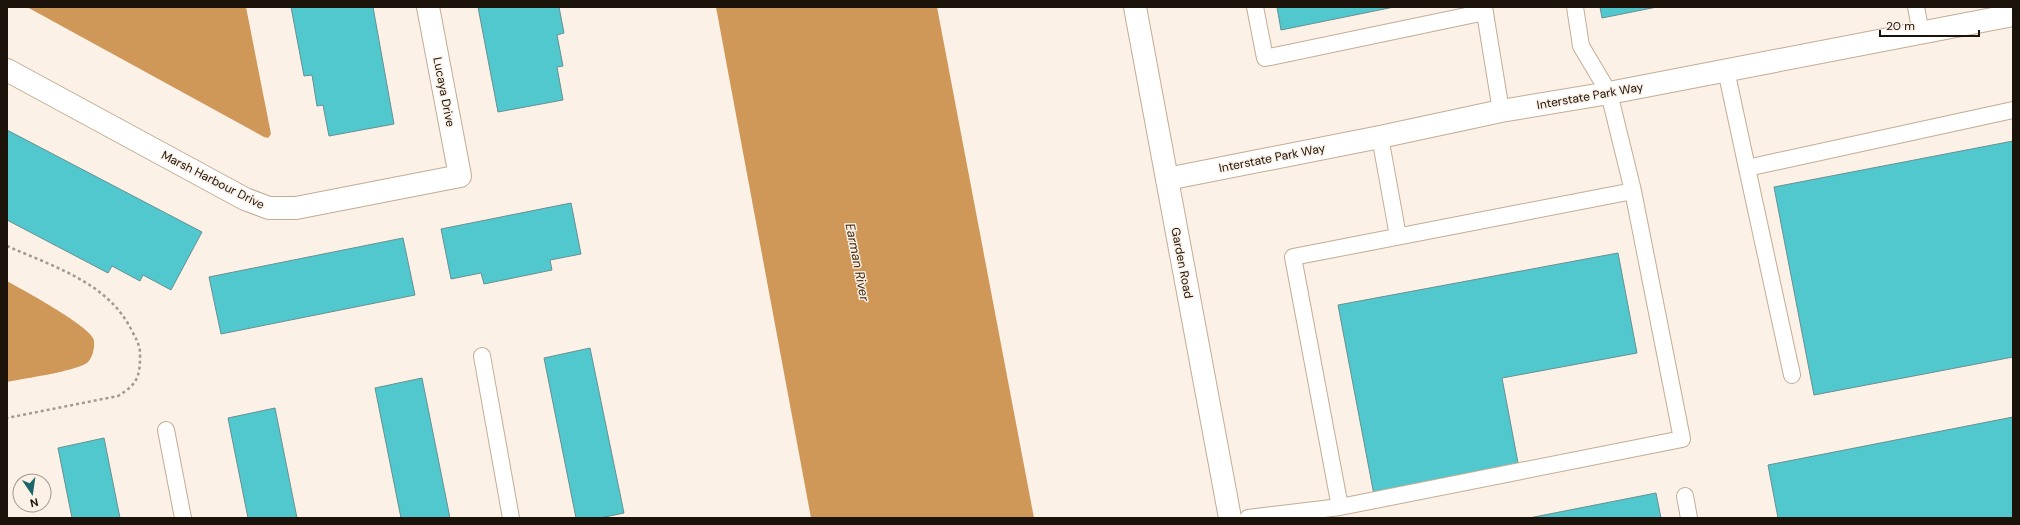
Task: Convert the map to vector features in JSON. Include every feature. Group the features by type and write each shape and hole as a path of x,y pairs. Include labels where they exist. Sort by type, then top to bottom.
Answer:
{"street":[{"name":"Lucaya Drive","path":"428,7 460,176"},
{"name":"Garden Road","path":"1135,7 1230,518"},
{"name":"Interstate Park Way","path":"1167,179 1380,138 1501,111 1609,93 2013,15"},
{"name":"Marsh Harbour Drive","path":"7,70 245,199 269,208 296,208 460,176"}],"lane":[{"path":"1255,7 1265,58 1484,10 1501,111"},
{"path":"1248,518 1340,507 1682,439 1633,191 1609,93 1581,46 1575,7"},
{"path":"1916,7 1922,33"},
{"path":"1726,70 1792,375"},
{"path":"1747,168 2013,110"},
{"path":"1380,138 1398,236"},
{"path":"1340,507 1293,257 1633,191"},
{"path":"482,356 511,518"},
{"path":"166,430 183,518"},
{"path":"1685,496 1690,518"}],"path":[{"path":"7,246 84,281 102,293 127,321 141,347 140,372 133,387 118,396 7,418"}],"water":[{"path":"27,7 246,7 271,134 268,138 264,137"},
{"name":"Earman River","path":"716,7 937,7 1034,518 811,518"},
{"path":"7,281 67,316 88,332 93,338 94,347 87,363 60,372 7,382"}],"building":[{"path":"291,7 373,7 394,124 329,136 323,105 317,106 312,75 304,76"},
{"path":"478,7 559,7 564,33 557,35 563,66 557,67 563,100 498,112"},
{"path":"1277,7 1394,7 1281,30"},
{"path":"1600,7 1657,7 1602,18"},
{"path":"7,130 202,232 171,290 143,275 140,281 112,266 108,273 7,220"},
{"path":"2013,141 2013,357 1814,395 1774,187"},
{"path":"571,203 581,254 550,260 552,270 484,284 481,273 451,279 441,229"},
{"path":"403,238 415,295 221,334 209,277"},
{"path":"1618,253 1637,353 1502,378 1519,468 1374,495 1338,305"},
{"path":"590,348 624,513 600,518 576,518 544,358"},
{"path":"422,378 450,518 401,518 375,388"},
{"path":"275,408 297,518 248,518 228,418"},
{"path":"2013,417 2013,518 1778,518 1768,465"},
{"path":"104,438 120,518 72,518 58,448"},
{"path":"1656,493 1661,518 1529,518"}]}
